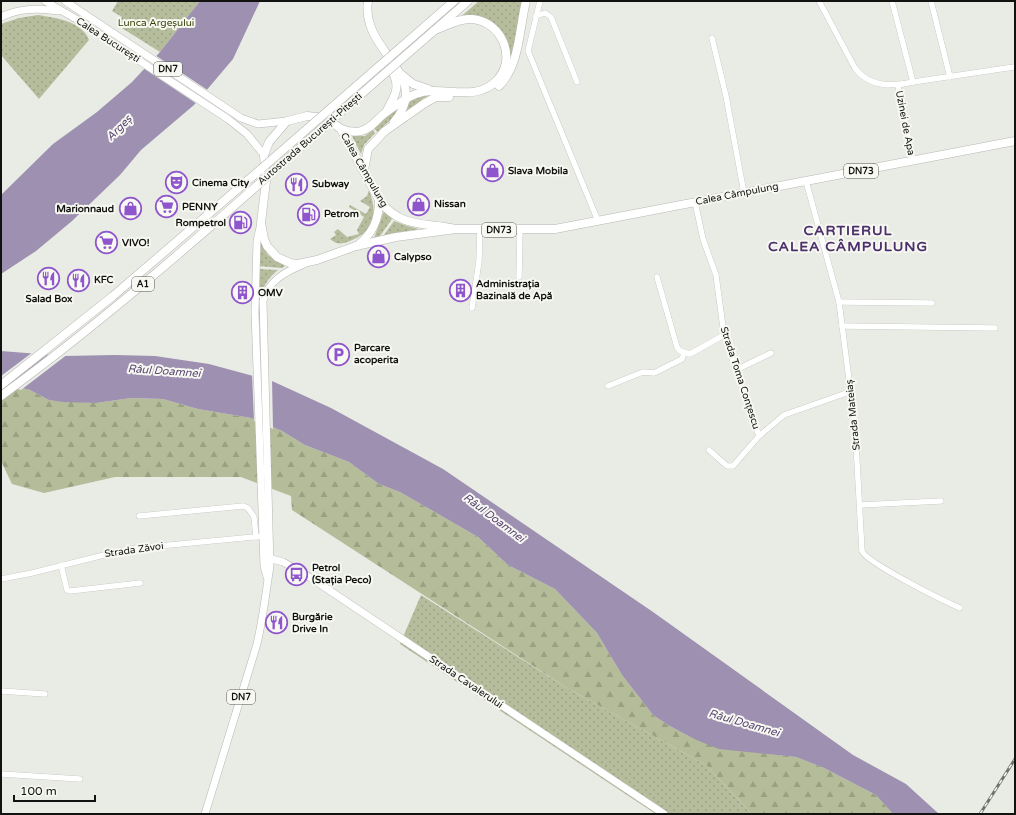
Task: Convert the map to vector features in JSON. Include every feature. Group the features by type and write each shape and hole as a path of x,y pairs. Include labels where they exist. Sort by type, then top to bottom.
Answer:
{"highway":[{"path":"363,1 362,16 365,29 374,46 393,72 397,82 396,94 386,113"},
{"path":"368,1 367,16 371,31 402,74 418,87 437,91"},
{"name":"Autostrada București-Pitești","path":"1,384 113,296 454,1"},
{"name":"Autostrada București-Pitești","path":"1,396 120,303 468,1"},
{"path":"385,131 433,98 442,96 477,96 490,92 499,86 513,64 526,1"},
{"path":"341,129 352,132 361,132 406,99 417,94 437,91 472,92 488,87 501,75 506,55 504,42 491,26 484,22 465,20 435,30"},
{"path":"364,170 367,153 371,144 399,115 406,99 406,90 402,74"},
{"name":"Calea Câmpulung","path":"287,121 301,116 320,116 326,118 341,129 364,170 378,200 386,210 405,221 456,229"},
{"name":"DN7","path":"287,121 272,137 264,155 266,181 261,223 264,239 277,257 290,263 304,264"},
{"name":"Calea Câmpulung","path":"304,264 338,254 356,246 396,237 456,229 555,229 1015,141"},
{"name":"DN7","path":"356,246 367,238 375,225 379,212 378,200"}],"main road":[{"name":"Calea București","path":"45,1 98,33 228,119 247,134 264,155"},
{"name":"Calea București","path":"65,1 232,112 251,123 258,124 287,121"},
{"name":"DN7","path":"74,1 80,11"},
{"path":"1,17 10,13 34,9 65,12"},
{"name":"DN7","path":"261,223 256,255 256,352 262,514 267,536"},
{"name":"DN7","path":"205,814 257,644 263,616 267,577 267,536 270,515 263,306 268,290 273,282 282,274 304,264"},
{"name":"Strada Cavalerului","path":"267,557 283,562 311,578 664,814"}],"street":[{"path":"540,1 528,50 598,221"},
{"path":"819,1 862,77 881,84 898,86 913,82 1014,67"},
{"path":"892,1 913,82"},
{"path":"931,1 950,77"},
{"path":"536,16 545,13 550,17 576,82"},
{"path":"712,38 726,96 744,193"},
{"name":"Uzinei de Apa","path":"898,86 912,160"},
{"name":"Strada Mateiaș","path":"806,181 839,302 852,391 863,555 960,608"},
{"name":"Strada Toma Conțescu","path":"695,202 703,239 716,275 724,336 759,436"},
{"path":"472,308 479,261 480,229"},
{"path":"519,277 520,230"},
{"path":"657,277 677,347 684,353 690,354 724,336"},
{"path":"839,302 932,303"},
{"path":"842,326 995,328"},
{"path":"608,386 643,372 654,373 682,359 684,353"},
{"path":"736,370 771,353"},
{"path":"709,450 726,466 731,467 759,436 784,415 852,391"},
{"path":"860,505 941,500"},
{"path":"139,516 243,506 248,508 254,517 256,536"},
{"name":"Strada Zăvoi","path":"1,579 128,549 267,536"},
{"path":"61,565 67,590 70,592 140,583"},
{"path":"1,691 45,694"},
{"path":"1,774 80,779"}],"green space":[{"name":"Lunca Argeșului","path":"118,1 200,1 160,52 117,25 122,17 112,11"},
{"path":"479,1 524,1 509,67 496,27 458,19"},
{"path":"38,15 60,19 75,25 81,28 89,40 39,99 1,55 1,24 19,18"},
{"path":"436,93 424,98 401,117 408,99"},
{"path":"401,105 395,116 377,132 374,128"},
{"path":"373,130 375,133 364,145 361,154 352,136 365,136"},
{"path":"369,190 372,198 374,214 369,227 358,237 344,243 335,242 330,239 336,235 334,232 338,229 347,237 359,234 357,230 364,217 349,207 350,205 366,214 370,207 360,201 367,196"},
{"path":"384,211 392,219 380,236 374,238"},
{"path":"394,221 407,226 419,229 384,235"},
{"path":"259,240 268,255 285,266 282,268 258,266"},
{"path":"258,269 278,270 266,283 263,289 259,324"},
{"path":"1,383 30,390 49,400 96,403 131,398 163,399 198,409 251,418 282,431 305,445 349,462 379,484 400,492 478,537 508,565 555,589 597,633 622,675 653,715 668,725 694,739 752,752 796,757 824,768 876,795 893,814 752,814 706,765 567,688 292,510 291,496 241,477 115,477 44,493 12,484 1,461"},
{"path":"421,595 567,688 706,765 752,814 656,814 633,799 400,644"}],"water":[{"name":"Argeș","path":"200,1 260,1 233,59 194,105 141,150 120,175 72,221 36,251 1,274 1,195 53,144 97,112 132,82 160,52"},
{"name":"Râul Doamnei","path":"1,351 64,356 155,356 209,364 272,381 331,408 443,469 653,612 853,755 906,784 939,814 893,814 876,795 824,768 796,757 719,749 694,739 668,725 653,715 622,675 597,633 555,589 508,565 478,537 400,492 379,484 349,462 305,445 282,431 251,418 198,409 163,399 131,398 96,403 49,400 30,390 1,383"}],"pier":[{"path":"155,55 209,91 197,104 143,68"},
{"path":"33,352 49,353 6,386 1,385 1,376"},
{"path":"51,353 68,354 21,390 7,386"},
{"path":"252,373 272,379 273,429 254,421"}],"railway":[{"path":"980,814 1015,759"}],"place":[{"name":"Slava Mobila","path":"493,171"},
{"name":"Cinema City","path":"176,183"},
{"name":"Subway","path":"296,184"},
{"name":"Nissan","path":"419,204"},
{"name":"PENNY","path":"166,207"},
{"name":"Marionnaud","path":"130,209"},
{"name":"Petrom","path":"309,214"},
{"name":"Rompetrol","path":"241,223"},
{"name":"VIVO!","path":"106,243"},
{"name":"Calypso","path":"378,257"},
{"name":"Salad Box","path":"49,279"},
{"name":"KFC","path":"78,280"},
{"name":"Administrația Bazinală de Apă","path":"460,290"},
{"name":"OMV","path":"242,293"},
{"name":"Parcare acoperita","path":"339,354"},
{"name":"Petrol (Stația Peco)","path":"297,574"},
{"name":"Burgărie Drive In","path":"277,623"}],"district":[{"name":"CARTIERUL CALEA CÂMPULUNG","path":"848,238"}]}
